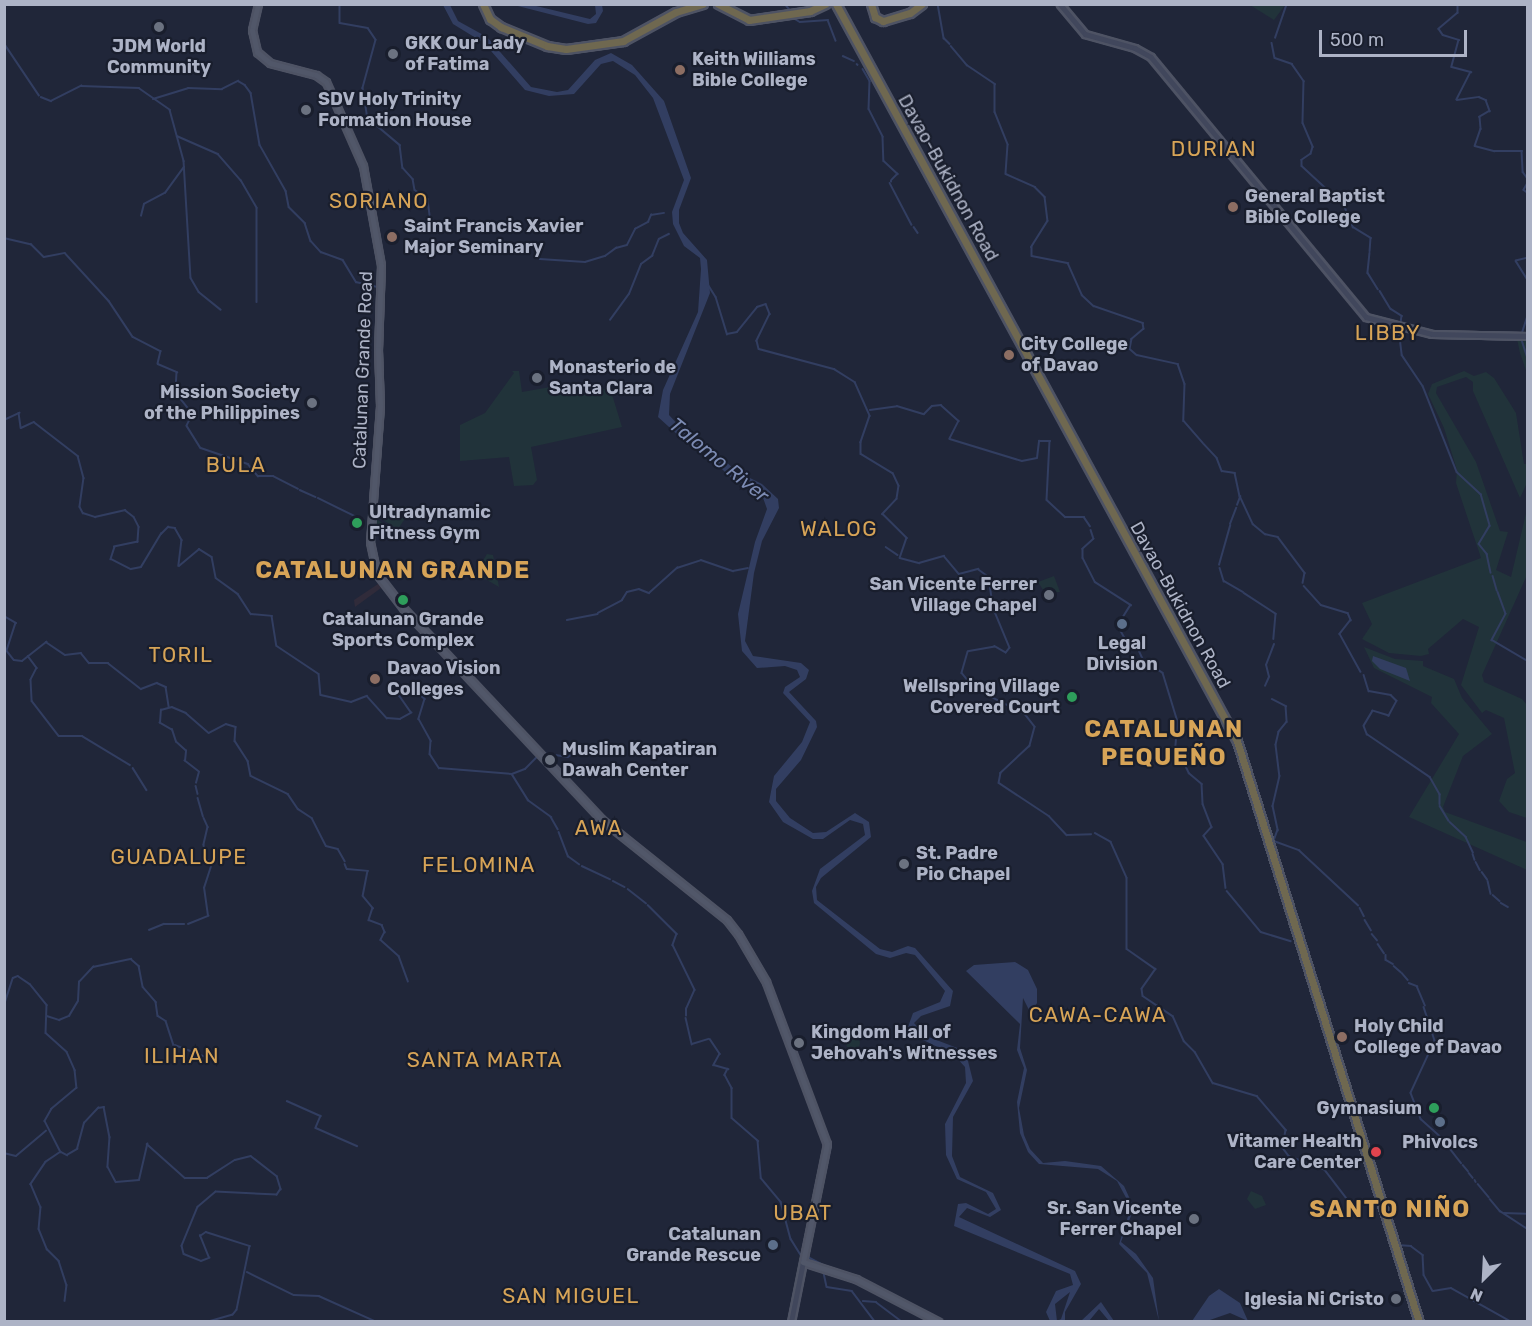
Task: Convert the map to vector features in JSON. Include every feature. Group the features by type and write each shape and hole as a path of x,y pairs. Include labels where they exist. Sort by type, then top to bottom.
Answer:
{"highway":[{"path":"483,4 490,19 501,27 547,46 566,49 623,41 676,12 703,4"},
{"path":"718,4 748,20 810,11 824,5 838,6"},
{"path":"871,4 875,17 882,21 905,15 922,4"},
{"name":"Davao-Bukidnon Road","path":"838,6 1237,741 1419,1322"}],"main road":[{"name":"Catalunan Grande Road","path":"258,4 252,30 255,49 270,63 313,74 326,82 363,166 381,265 378,345 380,406 370,542 375,572 404,609 598,817 731,923 741,938 766,982 827,1147 803,1263"},
{"path":"1060,4 1085,34 1135,48 1151,57 1366,318 1432,334 1526,336"},
{"path":"791,1322 803,1263 856,1279 939,1322"}],"shaded area":[{"path":"1250,5 1285,5 1274,20"},
{"path":"1517,339 1527,339 1527,373 1520,353"},
{"path":"512,371 519,371 522,392 556,386 579,392 610,388 622,427 531,447 537,480 533,485 514,486 509,457 460,461 460,425 485,413 514,373"},
{"path":"1464,371 1474,376 1486,372 1494,378 1516,413 1524,464 1527,464 1526,485 1520,498 1473,391 1473,382 1466,377 1437,387 1436,393 1476,462 1500,531 1508,532 1496,570 1511,577 1527,509 1527,575 1482,675 1484,682 1522,699 1527,705 1527,818 1509,812 1499,801 1507,779 1515,773 1504,718 1486,710 1482,713 1461,685 1479,627 1463,619 1428,649 1429,654 1421,656 1389,653 1362,639 1372,624 1362,603 1481,558 1456,483 1457,470 1444,428 1428,394 1432,384"},
{"path":"377,504 413,507 398,529 376,516"},
{"path":"376,519 395,530 396,541 375,526"},
{"path":"487,554 493,555 499,587 475,573"},
{"path":"1054,576 1060,592 1045,593 1038,582"},
{"path":"378,584 381,588 355,607 354,600"},
{"path":"1364,647 1395,659 1423,661 1423,666 1454,679 1462,698 1492,734 1463,756 1443,807 1445,812 1527,842 1527,870 1409,817 1459,734 1431,703 1432,697 1374,668"},
{"path":"853,1036 858,1038 860,1043 858,1048 853,1050 848,1048 846,1043 848,1038"},
{"path":"1251,1191 1262,1196 1266,1205 1255,1209 1247,1199"}],"water":[{"name":"Talomo River","path":"443,5 450,5 458,21 487,37 531,87 557,92 568,90 595,60 611,53 632,65 664,101 691,178 679,210 679,223 683,233 707,260 710,293 670,394 669,415 683,430 707,444 736,471 762,484 778,499 779,508 762,541 754,573 745,641 753,656 801,663 809,670 806,679 789,692 816,721 817,727 801,760 776,789 776,801 790,818 813,833 826,832 855,813 869,822 871,837 821,878 816,887 817,900 880,949 892,952 908,946 915,948 953,991 950,1006 921,1016 914,1023 926,1036 960,1049 968,1061 973,1081 953,1117 952,1156 960,1177 993,1193 1001,1210 990,1217 967,1208 959,1217 1075,1271 1081,1284 1065,1312 1065,1321 1057,1321 1050,1321 1046,1312 1056,1291 1073,1285 1070,1274 954,1226 958,1204 966,1203 988,1214 996,1209 986,1192 957,1179 946,1155 945,1124 966,1083 965,1067 954,1055 921,1039 908,1027 913,1013 940,1002 945,991 915,955 906,953 890,958 876,954 814,903 812,891 820,869 865,835 863,824 850,820 823,839 813,839 783,822 769,802 774,776 802,742 810,722 783,693 785,687 800,677 797,670 785,666 757,668 742,651 738,614 755,542 767,509 762,495 729,476 701,448 679,436 658,417 663,390 698,312 701,269 700,258 684,246 673,224 672,212 684,180 653,98 635,75 613,61 601,64 574,94 549,96 525,90 484,43 453,24","holes":["1070,1292 1061,1319 1057,1321 1055,1304"]},
{"path":"514,5 532,5 590,19 596,14 595,5 602,5 603,11 596,23 588,24"},
{"path":"1373,656 1406,668 1410,681 1380,669 1372,661"},
{"path":"1015,962 1028,970 1037,989 1037,1003 1031,1014 1023,998 1020,1048 1027,1070 1019,1108 1024,1135 1030,1149 1043,1163 1065,1161 1101,1166 1124,1186 1134,1208 1121,1242 1136,1254 1153,1278 1159,1321 1147,1273 1119,1244 1131,1207 1117,1181 1098,1169 1039,1164 1028,1152 1020,1133 1017,1102 1024,1068 1017,1050 1020,1024 966,971 974,965"},
{"path":"1219,1289 1240,1303 1248,1321 1230,1313 1207,1321 1192,1321 1209,1296"},
{"path":"1101,1302 1114,1321 1109,1321 1099,1309 1089,1321 1081,1321"}],"waterway":[{"path":"340,4 340,23 368,28 376,40 363,88 368,118 400,145 403,168 413,179 415,190 428,199 430,215"},
{"path":"785,4 790,10"},
{"path":"938,4 944,38 950,44"},
{"path":"1275,38 1287,4"},
{"path":"1458,4 1458,13 1439,29 1443,35 1459,40 1452,67 1471,72 1457,100 1479,97 1486,100 1490,111 1480,117 1481,129 1475,146 1494,151 1522,151 1523,172 1528,179"},
{"path":"792,17 800,22 828,20 836,41"},
{"path":"4,43 39,95"},
{"path":"1272,43 1275,58 1292,64 1304,81 1303,123 1313,147 1311,154 1302,160 1302,166 1342,203"},
{"path":"951,46 967,65 995,84 995,112 1008,145 1006,174 1035,187 1045,197 1048,221 1032,247 1032,256 1068,263 1082,295 1094,306 1143,323 1144,329 1132,339 1130,349 1137,355 1178,364 1185,384 1184,421 1203,443"},
{"path":"843,56 854,61"},
{"path":"863,69 870,81 869,109 883,137 884,161 898,174 892,180"},
{"path":"153,99 188,88 222,89 238,81 245,85 251,93 260,145 286,191 289,207 305,223 311,241 321,252 343,260 356,282 378,287"},
{"path":"41,97 51,101 81,86 139,88 170,110 184,161 191,278 199,292 221,310"},
{"path":"177,136 218,154 241,180 257,208 257,302"},
{"path":"141,216 144,204 165,193 184,167"},
{"path":"890,183 912,225"},
{"path":"1528,183 1524,190 1528,193"},
{"path":"1345,207 1353,227 1371,238 1370,251"},
{"path":"540,259 585,262 605,256 616,248 627,245 635,229 648,222 651,215 664,213"},
{"path":"431,217 436,226"},
{"path":"914,227 918,233"},
{"path":"610,320 629,294 641,264 652,256 659,239 669,234"},
{"path":"4,238 31,244 44,257 65,253 109,301 133,337 161,351 158,364 177,372 176,393 193,414 187,426 201,448 248,464 258,476 273,476 298,489"},
{"path":"1370,253 1368,273 1378,289"},
{"path":"1528,258 1516,261 1528,280"},
{"path":"709,286 716,297 727,334 737,332 757,307 766,304 770,314 757,341 759,349 834,369 855,382 870,416 861,442 861,454 893,473 899,486 897,499 883,514 907,538 900,558 919,563 944,556 959,574 978,569 989,577 993,607 1010,648 1006,653 995,647 968,652 962,673 974,688 1025,714 1035,727 1030,746 1001,773 999,783 1049,816 1067,835 1091,834"},
{"path":"1380,291 1391,309 1402,316 1401,323"},
{"path":"1528,316 1521,337 1528,359"},
{"path":"1399,329 1402,355 1423,386 1457,472 1481,494 1490,526 1479,544 1487,554 1491,573"},
{"path":"870,410 897,406 924,414 932,406 941,405 959,421 950,439 1022,461 1037,458 1039,441 1050,441 1047,500 1065,517 1084,517 1090,526"},
{"path":"4,420 19,413 21,428 34,422 78,456 84,478 80,507 83,513 95,517 125,510 134,517 139,527 138,542 115,547 111,559 131,569 141,567 161,534 168,527 175,528 182,540 179,566 199,549 212,557 216,578 238,594 251,614 272,616 277,646 319,674 321,695 351,702 367,696 387,718 400,719 411,713 399,696 406,690 416,691 425,699 419,719 431,741 430,754 439,768 512,774 528,800 551,817 558,829"},
{"path":"1204,444 1217,458 1222,471 1235,473 1240,496 1253,524 1265,534 1278,537 1305,573 1303,583"},
{"path":"300,490 316,497"},
{"path":"1237,505 1240,497"},
{"path":"318,498 363,520"},
{"path":"1230,524 1236,508"},
{"path":"1219,565 1230,526"},
{"path":"1091,530 1094,539 1083,549 1083,558 1095,582 1131,605 1118,626 1125,638"},
{"path":"886,547 898,555"},
{"path":"598,613 622,600 627,592 639,589 649,593 677,568 701,560 733,571 748,568"},
{"path":"1220,568 1224,581 1243,592"},
{"path":"1493,576 1497,590"},
{"path":"1304,586 1321,605 1348,613 1351,620 1340,634 1361,672"},
{"path":"1498,592 1506,614 1492,640 1528,661"},
{"path":"1244,593 1276,614 1274,639"},
{"path":"567,620 597,614"},
{"path":"4,616 16,623 7,651 14,660 22,661 46,642 65,655 81,653 89,663 108,663 141,689 157,683 166,687 169,707"},
{"path":"1127,640 1137,646 1144,661 1163,673 1178,722 1176,746"},
{"path":"1265,686 1269,677 1266,665 1274,644"},
{"path":"28,656 37,668 31,680 32,701 59,736 82,736 130,765"},
{"path":"1364,675 1369,691 1391,695 1397,701 1389,716 1373,711 1364,726 1367,734 1430,777 1440,794 1440,804"},
{"path":"1272,699 1286,706 1287,722 1279,732 1276,745 1280,776 1273,806 1278,830 1274,841 1299,850 1358,905"},
{"path":"196,783 199,772 185,761 186,751 176,742 172,730 160,723 161,710 172,707 186,713 209,733 226,724 236,727 235,741 248,761 251,776 288,794 298,809 312,818 326,846 338,849 345,861"},
{"path":"543,753 568,757 582,747"},
{"path":"1177,748 1189,773 1202,784 1203,804 1212,827 1204,836 1223,864 1226,888"},
{"path":"512,774 525,769 537,757"},
{"path":"133,768 147,790"},
{"path":"196,786 198,794"},
{"path":"198,798 203,816"},
{"path":"1440,806 1449,821"},
{"path":"204,818 208,827 204,845 206,858 212,864"},
{"path":"1450,822 1466,837 1473,852"},
{"path":"559,832 568,856 579,864"},
{"path":"1095,833 1111,842 1127,878 1127,949 1156,969 1142,989 1143,996 1173,1016 1184,1041 1195,1052 1213,1083 1257,1096 1286,1130 1283,1148 1289,1156 1325,1170 1351,1204 1359,1206 1372,1201"},
{"path":"1473,854 1475,860"},
{"path":"1476,862 1480,870"},
{"path":"345,864 347,869 368,871 363,896 373,908 369,920 382,925 385,932 381,940 399,956 408,981"},
{"path":"188,924 208,916 204,888 211,866"},
{"path":"582,866 610,879"},
{"path":"1482,872 1487,879"},
{"path":"613,881 625,887"},
{"path":"1488,881 1491,894"},
{"path":"628,889 646,903"},
{"path":"1227,891 1261,932 1291,941"},
{"path":"1493,895 1500,901"},
{"path":"1501,903 1508,907"},
{"path":"648,905 677,934 673,945 695,990 687,1008"},
{"path":"1360,908 1364,916"},
{"path":"1365,920 1371,930"},
{"path":"149,930 164,924 184,924"},
{"path":"1372,934 1377,940"},
{"path":"1378,944 1384,953"},
{"path":"1386,955 1386,960 1393,964"},
{"path":"47,1016 59,1020 69,1016 78,1001 79,982 93,967 131,959 139,966 143,987 156,1002 158,1016 166,1021 174,1045"},
{"path":"1394,966 1401,972"},
{"path":"1402,973 1408,980"},
{"path":"4,1005 13,978 18,976 30,984 47,1005 46,1033 67,1052 75,1070 77,1088 52,1109 45,1121 61,1152 67,1155 77,1149 84,1123 98,1108 104,1107 110,1137 108,1167 116,1182 139,1180 147,1144 185,1178 207,1178 235,1160 251,1156 277,1176 281,1189 277,1195 216,1192 198,1207 182,1246 184,1254 201,1261 209,1258 200,1236 206,1232 250,1246 237,1310 233,1315 209,1322"},
{"path":"1409,983 1417,986 1425,1005"},
{"path":"1424,1007 1435,1041 1411,1093 1421,1119 1440,1136"},
{"path":"686,1009 686,1016"},
{"path":"686,1018 692,1044 708,1039"},
{"path":"710,1039 720,1054 714,1065 728,1069 725,1075 732,1088 732,1118 758,1141 761,1178 781,1202 791,1239 801,1255"},
{"path":"175,1045 209,1058"},
{"path":"287,1101 321,1116 316,1128 357,1146"},
{"path":"4,1153 16,1156 46,1131"},
{"path":"1441,1137 1461,1163"},
{"path":"61,1152 46,1162 31,1184 41,1207 39,1229 47,1249 59,1261 67,1285 65,1301"},
{"path":"1463,1165 1468,1171"},
{"path":"1469,1173 1473,1178"},
{"path":"1478,1184 1489,1197"},
{"path":"1490,1199 1500,1211 1528,1229"},
{"path":"1504,1213 1528,1214"},
{"path":"1398,1245 1411,1246 1423,1255 1424,1275 1433,1291 1451,1288 1512,1322"},
{"path":"808,1257 824,1265"},
{"path":"247,1272 294,1295 319,1296 377,1322"},
{"path":"824,1273 827,1287 852,1291 875,1322"},
{"path":"863,1301 876,1302 903,1322"},
{"path":"391,1322 396,1322"}],"place":[{"name":"JDM World Community","path":"159,27"},
{"name":"GKK Our Lady of Fatima","path":"393,54"},
{"name":"Keith Williams Bible College","path":"680,70"},
{"name":"SDV Holy Trinity Formation House","path":"306,110"},
{"name":"General Baptist Bible College","path":"1233,207"},
{"name":"Saint Francis Xavier Major Seminary","path":"392,237"},
{"name":"City College of Davao","path":"1009,355"},
{"name":"Monasterio de Santa Clara","path":"537,378"},
{"name":"Mission Society of the Philippines","path":"312,403"},
{"name":"Ultradynamic Fitness Gym","path":"357,523"},
{"name":"San Vicente Ferrer Village Chapel","path":"1049,595"},
{"name":"Catalunan Grande Sports Complex","path":"403,600"},
{"name":"Legal Division","path":"1122,624"},
{"name":"Davao Vision Colleges","path":"375,679"},
{"name":"Wellspring Village Covered Court","path":"1072,697"},
{"name":"Muslim Kapatiran Dawah Center","path":"550,760"},
{"name":"St. Padre Pio Chapel","path":"904,864"},
{"name":"Holy Child College of Davao","path":"1342,1037"},
{"name":"Kingdom Hall of Jehovah's Witnesses","path":"799,1043"},
{"name":"Gymnasium","path":"1434,1108"},
{"name":"Phivolcs","path":"1440,1122"},
{"name":"Vitamer Health Care Center","path":"1376,1152"},
{"name":"Sr. San Vicente Ferrer Chapel","path":"1194,1219"},
{"name":"Catalunan Grande Rescue","path":"773,1245"},
{"name":"Iglesia Ni Cristo","path":"1396,1299"}],"district":[{"name":"DURIAN","path":"1214,149"},
{"name":"SORIANO","path":"379,201"},
{"name":"LIBBY","path":"1388,333"},
{"name":"BULA","path":"236,465"},
{"name":"WALOG","path":"839,529"},
{"name":"CATALUNAN GRANDE","path":"393,571"},
{"name":"TORIL","path":"181,655"},
{"name":"CATALUNAN PEQUEÑO","path":"1164,744"},
{"name":"AWA","path":"599,828"},
{"name":"GUADALUPE","path":"179,857"},
{"name":"FELOMINA","path":"479,865"},
{"name":"CAWA-CAWA","path":"1098,1015"},
{"name":"ILIHAN","path":"182,1056"},
{"name":"SANTA MARTA","path":"485,1060"},
{"name":"SANTO NIÑO","path":"1390,1210"},
{"name":"UBAT","path":"803,1213"},
{"name":"SAN MIGUEL","path":"571,1296"}]}
